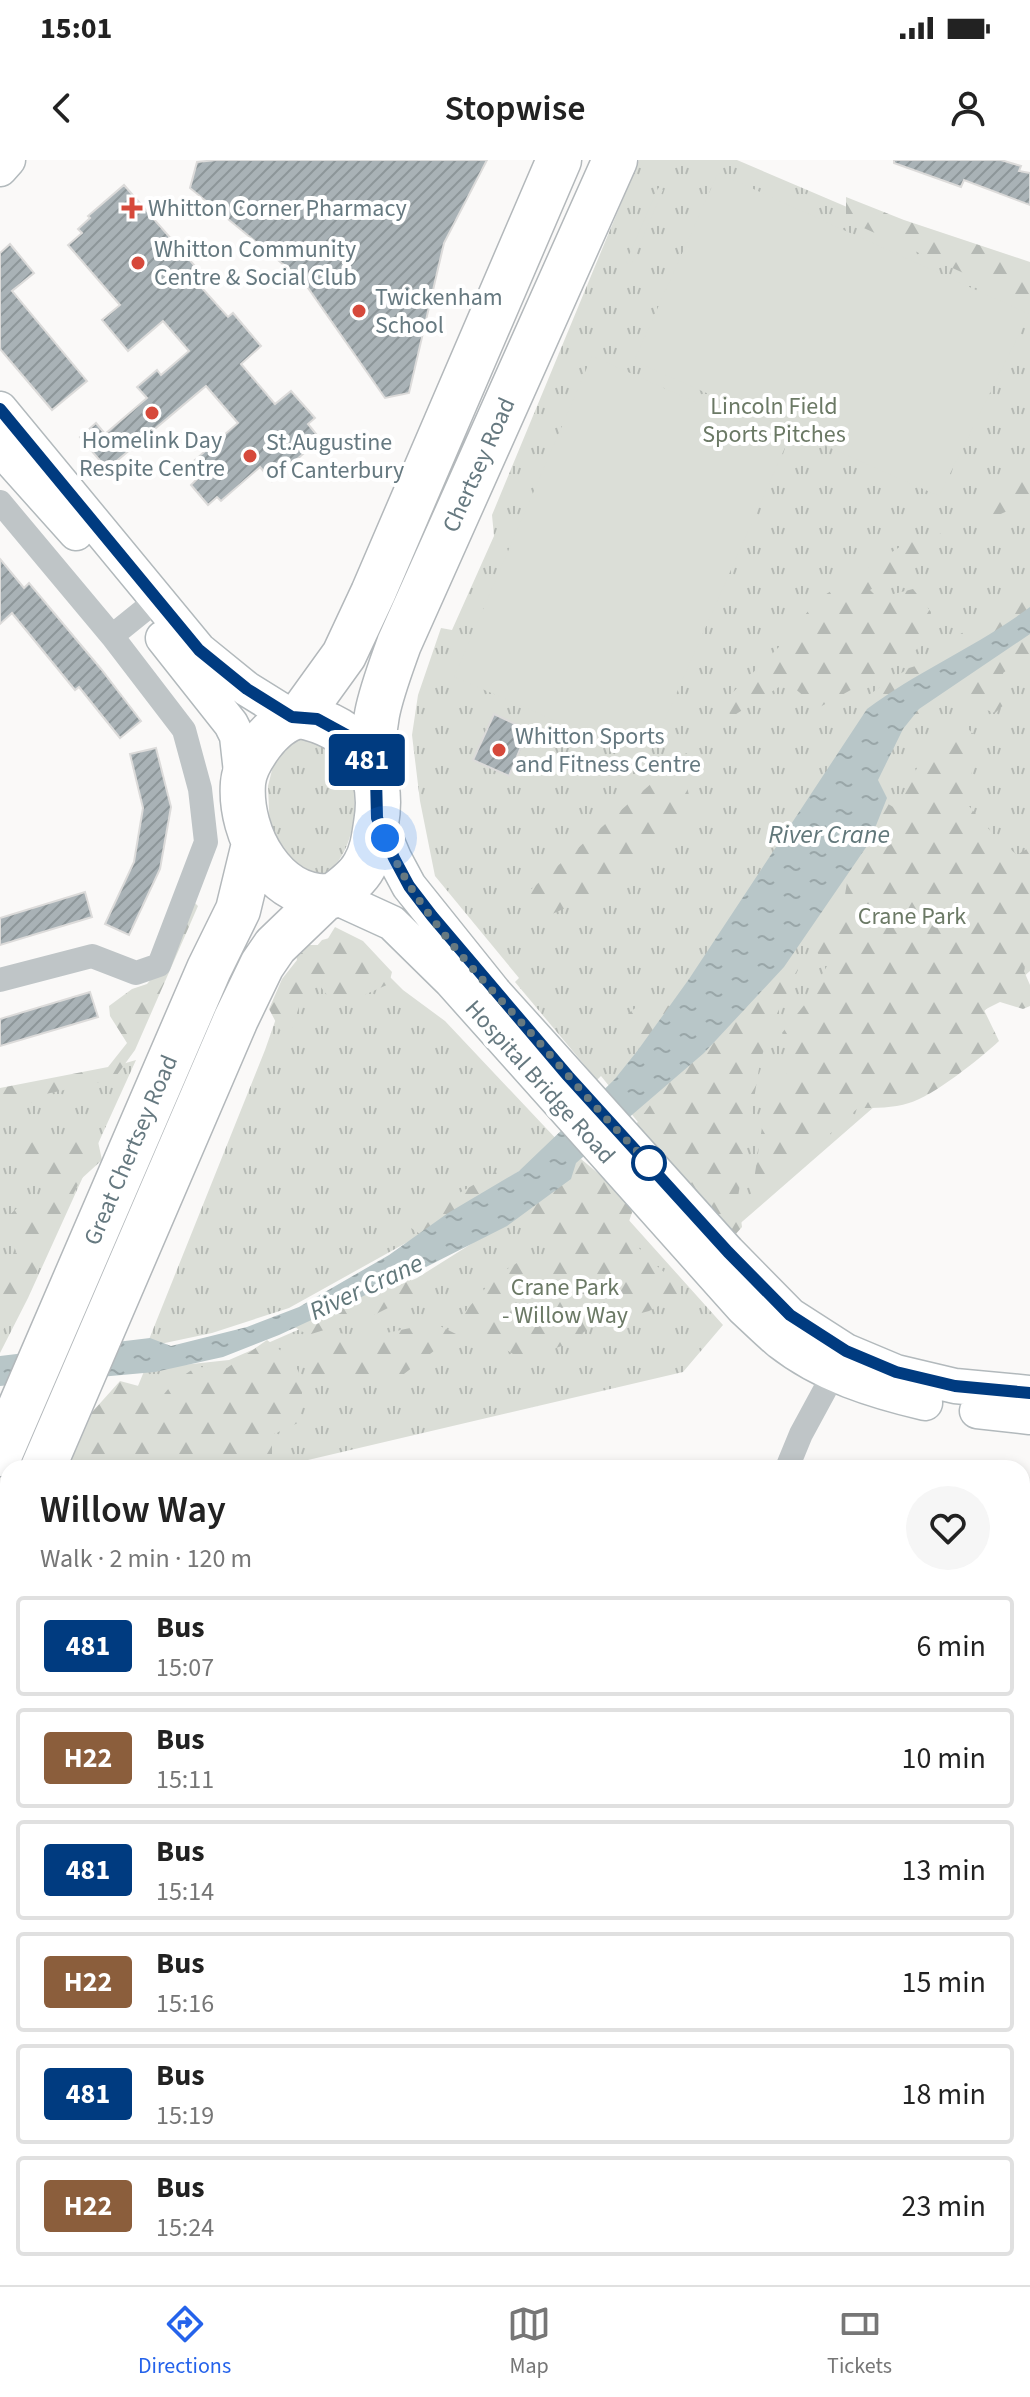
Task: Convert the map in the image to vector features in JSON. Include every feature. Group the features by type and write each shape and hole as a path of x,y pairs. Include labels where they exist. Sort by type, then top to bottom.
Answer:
{"highway":[{"name":"Chertsey Road","path":"296,717 344,655 559,160"},
{"name":"Chertsey Road","path":"376,797 372,750 375,718 399,644 615,160"},
{"path":"296,717 333,726 350,737 365,755 376,797 373,846 365,865 352,881 330,896 299,890 273,873 254,844 242,781 252,757 270,732 296,717"},
{"name":"Great Chertsey Road","path":"6,1440 209,969 238,910 254,844"},
{"name":"Great Chertsey Road","path":"46,1460 262,965 287,933 330,896"}],"main road":[{"path":"0,169 8,160"},
{"path":"0,409 150,605 231,724 237,736 242,781"},
{"path":"0,448 150,605 199,650 247,689 296,717"},
{"name":"Hospital Bridge Road","path":"376,797 394,858 420,900 494,992 558,1084"},
{"name":"Hospital Bridge Road","path":"330,896 392,923 558,1084 718,1261 790,1315 839,1363 886,1394 938,1406 1030,1417"},
{"name":"Hospital Bridge Road","path":"839,1363 955,1386 1030,1393"}],"street":[{"path":"0,502 112,636 184,730 200,789 206,842 159,965 136,973 92,956 0,980"},
{"path":"112,636 150,605"},
{"path":"790,1460 839,1363"}],"green space":[{"path":"639,160 737,160 1030,285 1030,971 728,1234 601,1076 597,1080 515,982 519,978 435,876 420,801 412,735 418,695 441,628 452,630 494,536 492,515"},
{"name":"Lincoln Field Sports Pitches","path":"718,173 1029,314 939,496 634,361"},
{"path":"658,188 663,190 631,265 626,262"},
{"path":"846,197 1030,262 1030,320 999,289 846,220"},
{"path":"592,356 787,443 647,760 454,677"},
{"path":"1030,467 1030,495 1014,508 983,522 981,505"},
{"path":"943,533 912,564 870,590 878,598 913,589 931,612 928,642 818,708 787,682 733,716 719,706 781,645 817,600 906,543"},
{"path":"1030,595 1030,679 1018,662 1003,673 1007,702 995,713 954,698 886,730 867,696 909,668 954,654 963,644 959,635 1011,599"},
{"name":"Crane Park","path":"965,726 987,747 973,768 963,799 993,834 1017,855 1030,847 1030,963 1023,969 1030,985 1030,1006 1023,1009 1000,1002 984,1010 999,1041 981,1057 919,1099 897,1106 858,1108 755,1203 752,1193 768,1088 788,1073 794,1052 782,1033 805,1004 827,966 814,948 818,923 843,907 849,870 863,859 861,837 883,801 895,808 921,761"},
{"path":"303,735 338,750 347,762 355,797 350,836 343,853 334,866 317,876 302,876 270,834 268,786 274,762 287,745"},
{"path":"686,753 695,760 687,787 693,812 595,895 534,922 528,892"},
{"path":"191,899 198,906 135,1050 114,1079 46,1094 11,1114 0,1132 0,1088 108,1067 127,1043 110,1016 109,1006 132,989 147,984 158,971"},
{"path":"335,927 363,941 392,972 389,984 337,1007 310,974 292,1028 280,1030 269,1009 282,979 297,960 294,945 324,945"},
{"path":"333,937 357,944 403,990 445,1021 561,1144 422,1234 289,1308 212,1333 146,1347 265,1050 291,976 322,940"},
{"path":"793,951 798,970 773,1022 760,1062 738,1197 742,1227 734,1236 634,1127 656,1097 655,1067 624,1018 650,1002 666,1005 693,1019 748,1003 765,995 758,983"},
{"path":"136,1060 28,1298 0,1353 0,1100"},
{"path":"78,1131 97,1137 102,1160 80,1180 27,1294 3,1330 0,1330 0,1258 8,1262 16,1252 6,1218 23,1203 38,1210 46,1193 26,1176 21,1155 36,1137 65,1146"},
{"path":"581,1159 635,1204 625,1233 677,1283 680,1295 649,1311 593,1326 566,1344 525,1361 471,1329 463,1314 496,1276 528,1256 556,1263 554,1245 527,1220 524,1186"},
{"name":"Crane Park - Willow Way","path":"583,1169 723,1325 683,1372 308,1460 107,1460 145,1369 229,1360 417,1278 541,1200"},
{"path":"496,1172 503,1197 426,1238 405,1224"},
{"path":"405,1261 416,1294 376,1314 308,1335 293,1326"},
{"path":"434,1323 456,1334 400,1377 311,1380 310,1347 336,1333 372,1336"},
{"path":"267,1340 289,1358 300,1374 300,1422 272,1435 272,1460 64,1460 85,1420 120,1381 146,1388 155,1405 174,1382 196,1367 227,1368"}],"water":[{"name":"River Crane","path":"1030,607 1030,634 919,709 903,729 878,780 887,798 869,843 784,967 704,1053 576,1163 571,1179 507,1226 279,1335 223,1357 155,1372 0,1386 0,1356 150,1338 171,1346 247,1327 299,1307 389,1255 448,1213 519,1171 614,1080 638,1050 689,979 867,709"}],"building":[{"name":"Twickenham School","path":"487,160 444,243 409,393 385,398 295,274 190,188 197,162"},
{"path":"894,160 1001,160 1021,166 1019,171 1030,173 1030,205 964,180 961,187 894,163"},
{"path":"124,185 208,281 201,287 228,317 233,313 261,346 241,364 275,404 291,391 315,418 308,424 317,435 307,443 311,447 272,481 260,467 221,501 217,497 208,505 191,485 199,477 189,465 238,423 206,386 107,469 80,437 96,423 105,434 147,398 137,387 157,370 161,375 189,351 163,321 128,351 102,320 120,305 68,245 82,233 78,229 90,218 88,216"},
{"path":"10,244 34,273 12,291 87,381 52,410 0,349 0,253"},
{"path":"0,559 24,588 29,583 141,721 120,738 79,687 75,690 12,613 0,624"},
{"name":"Whitton Sports and Fitness Centre","path":"494,714 528,730 509,776 473,760"},
{"path":"156,748 171,807 160,869 129,935 105,924 134,862 143,808 130,754"},
{"path":"85,892 92,917 0,945 0,918"},
{"path":"90,992 98,1017 0,1046 0,1019"}],"bus line":[{"name":"481","path":"0,409 199,650 247,689 292,717 317,719 350,737 365,755 376,777 377,818 409,886 494,992 568,1076 728,1252 790,1315 846,1351 896,1372 955,1386 1030,1393"}],"place":[{"name":"Whitton Corner Pharmacy","path":"132,208"},
{"name":"Whitton Community Centre & Social Club","path":"138,263"},
{"name":"Twickenham School","path":"359,311"},
{"name":"Homelink Day Respite Centre","path":"152,413"},
{"name":"St.Augustine of Canterbury","path":"250,456"},
{"name":"Whitton Sports and Fitness Centre","path":"499,750"}],"route":[{"path":"385,838 409,886 432,916 494,992 649,1163"}]}
